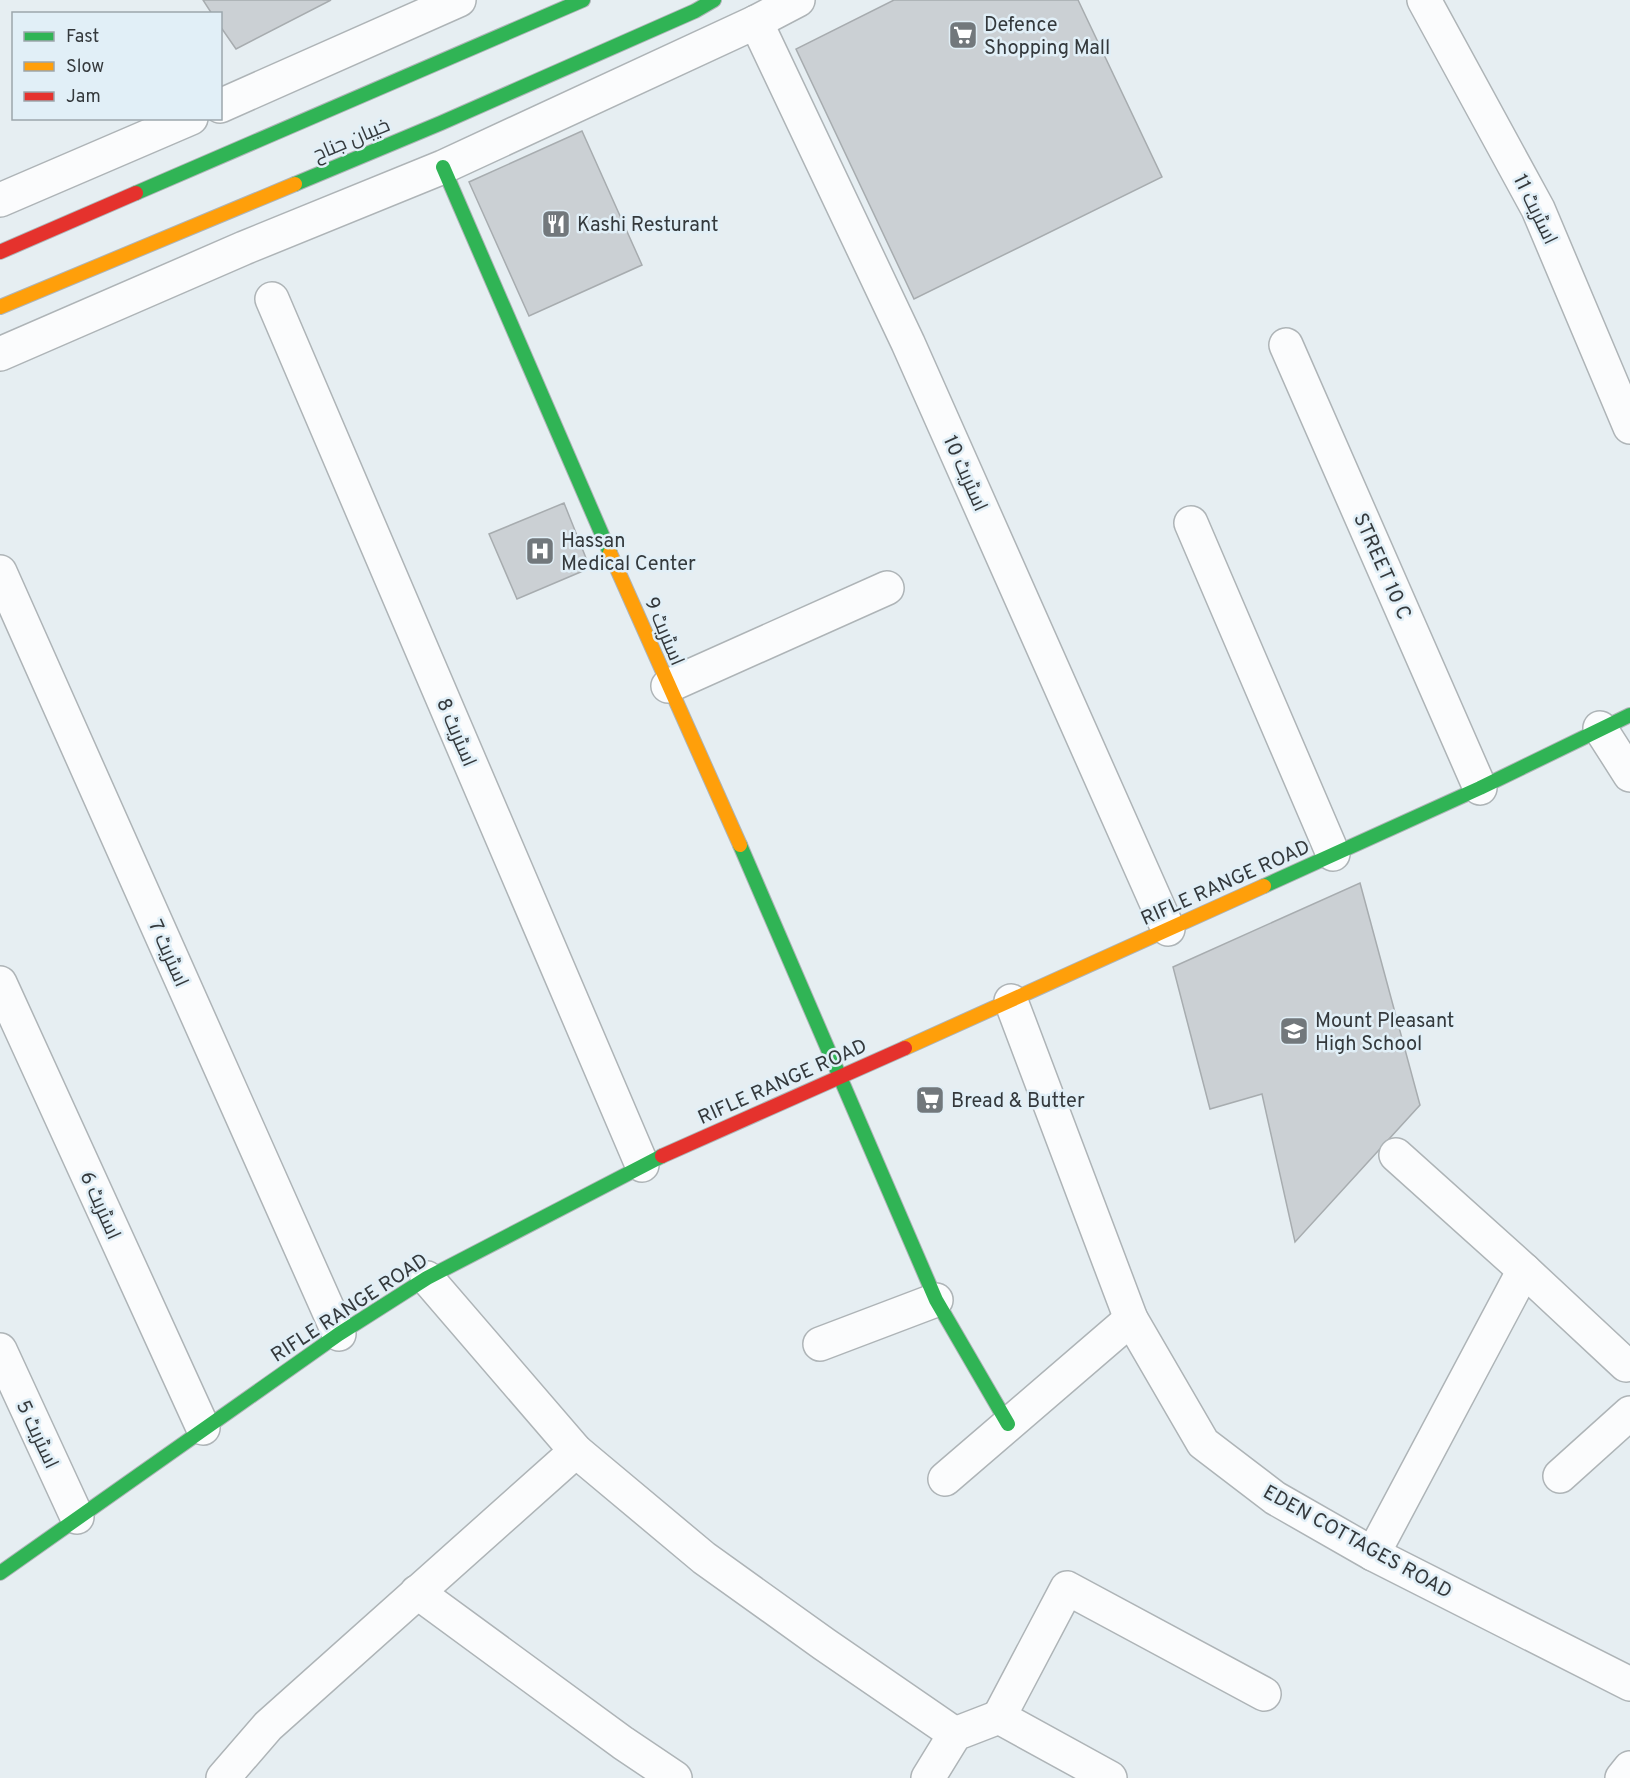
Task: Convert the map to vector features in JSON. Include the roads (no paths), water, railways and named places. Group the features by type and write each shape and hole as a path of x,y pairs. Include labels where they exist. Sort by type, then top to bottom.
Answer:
{"street":[{"path":"222,105 459,0"},
{"name":"خیبان جناح","path":"0,252 583,0"},
{"name":"خیبان جناح","path":"0,307 441,123 714,0"},
{"path":"0,354 244,248 442,166 756,22 798,0"},
{"name":"اسٹریٹ 11","path":"1424,0 1538,209 1630,427"},
{"name":"اسٹریٹ 10","path":"756,22 908,343 1168,929"},
{"path":"0,200 186,120"},
{"name":"اسٹریٹ 9","path":"442,166 668,686 841,1076 936,1300 1008,1424"},
{"name":"اسٹریٹ 8","path":"272,298 642,1165"},
{"name":"STREET 10 C","path":"1286,345 1480,788"},
{"path":"1191,523 1332,854"},
{"name":"اسٹریٹ 7","path":"0,572 339,1334"},
{"path":"668,686 887,588"},
{"name":"RIFLE RANGE ROAD","path":"0,1573 339,1334 427,1278 642,1165 1011,1001 1480,788 1630,715"},
{"path":"1600,728 1630,775"},
{"name":"اسٹریٹ 6","path":"0,983 203,1428"},
{"name":"EDEN COTTAGES ROAD","path":"1011,1001 1131,1319 1203,1443 1275,1498 1373,1554 1630,1684"},
{"path":"1396,1155 1626,1365"},
{"path":"1373,1554 1524,1270"},
{"path":"427,1278 576,1451 704,1558 955,1734"},
{"path":"820,1344 936,1300"},
{"path":"945,1479 1131,1319"},
{"name":"اسٹریٹ 5","path":"0,1350 77,1517"},
{"path":"1560,1476 1630,1413"},
{"path":"222,1778 268,1726 576,1451"},
{"path":"928,1778 955,1734 999,1717 1067,1588 1264,1694"},
{"path":"417,1592 623,1743 675,1778"},
{"path":"999,1717 1110,1778"},
{"path":"1622,1778 1630,1767"}],"place":[{"name":"Defence Shopping Mall","path":"963,35"},
{"name":"Kashi Resturant","path":"556,224"},
{"name":"Hassan Medical Center","path":"540,551"},
{"name":"Mount Pleasant High School","path":"1294,1031"},
{"name":"Bread & Butter","path":"930,1100"}]}
